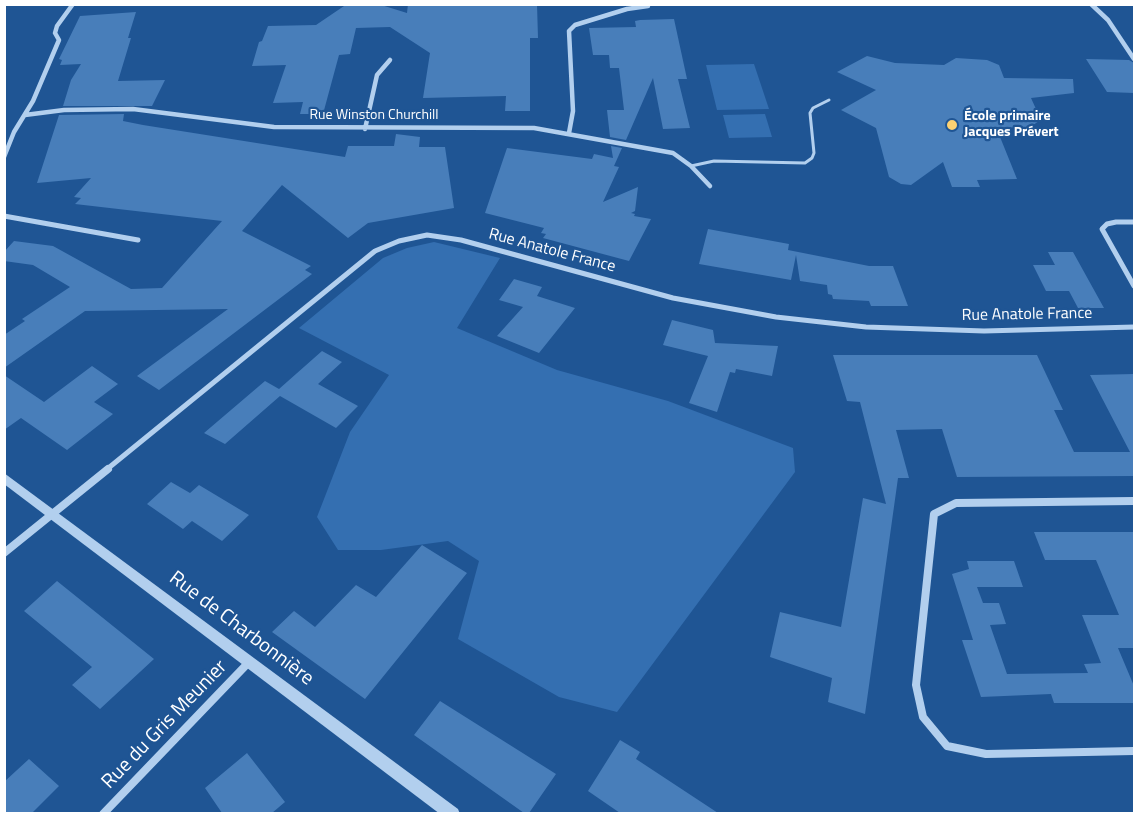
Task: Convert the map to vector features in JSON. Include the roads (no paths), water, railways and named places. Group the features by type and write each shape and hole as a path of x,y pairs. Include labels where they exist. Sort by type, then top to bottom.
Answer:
{"street":[{"path":"4,158 14,132 33,100 59,40 55,33 57,26 73,4"},
{"path":"1091,4 1108,20 1134,59"},
{"path":"569,133 573,111 569,31 575,25 627,9 648,6"},
{"path":"365,129 377,75 390,60"},
{"name":"Rue Winston Churchill","path":"25,115 64,110 134,109 255,125 365,129 534,128 673,153 691,166 710,186"},
{"path":"4,216 138,240"},
{"path":"1134,222 1116,222 1102,229 1134,286"},
{"name":"Rue Anatole France","path":"4,553 375,251 399,241 427,235 461,240 673,298 776,317 866,327 984,331 1134,327"},
{"name":"Rue de Charbonnière","path":"4,477 453,813"},
{"path":"1134,501 956,503 934,514 916,685 923,717 947,746 986,754 1134,751"},
{"name":"Rue du Gris Meunier","path":"103,813 251,660"}],"lane":[{"path":"691,166 714,161 805,163 812,159 814,153 810,113 813,108 829,100"}],"place":[{"name":"École primaire Jacques Prévert","path":"952,125"}]}
